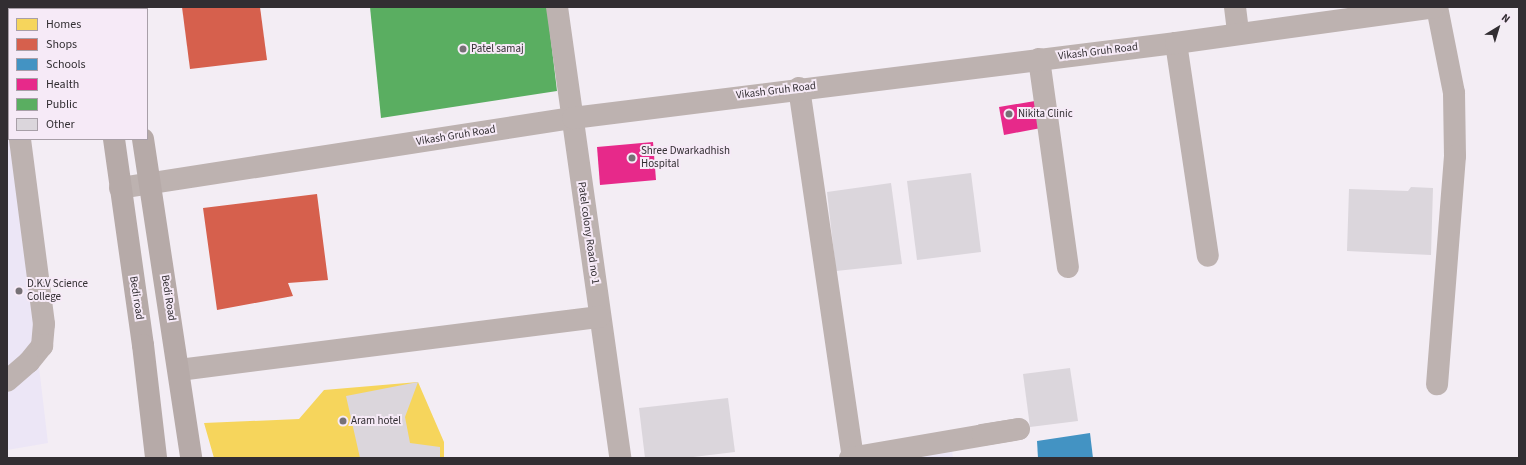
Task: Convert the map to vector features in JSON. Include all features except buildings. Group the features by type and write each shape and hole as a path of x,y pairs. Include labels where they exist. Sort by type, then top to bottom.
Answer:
{"main road":[{"name":"Bedi road","path":"114,140 144,345 156,458"},
{"name":"Bedi Road","path":"144,140 191,458"}],"street":[{"name":"Patel colony Road no 1","path":"557,7 620,458"},
{"path":"1235,7 1238,34"},
{"name":"Vikash Gruh Road","path":"120,188 150,182 573,118 799,88 1176,43 1375,11 1426,8"},
{"path":"1426,8 1454,93 1455,156 1438,384"},
{"path":"1176,43 1208,256"},
{"path":"1039,59 1068,267"},
{"path":"799,88 853,458"},
{"path":"7,381 29,362 42,346 44,324 20,140"},
{"path":"179,370 600,317"},
{"path":"850,458 982,435"}],"shaded area":[{"name":"D.K.V Science College","path":"7,94 8,140 12,140 48,443 7,450"},
{"path":"952,450 953,458 881,458"}],"place":[{"name":"Patel samaj","path":"463,49"},
{"name":"Nikita Clinic","path":"1009,114"},
{"name":"Shree Dwarkadhish Hospital","path":"632,158"},
{"name":"D.K.V Science College","path":"19,291"},
{"name":"Aram hotel","path":"343,421"}]}
